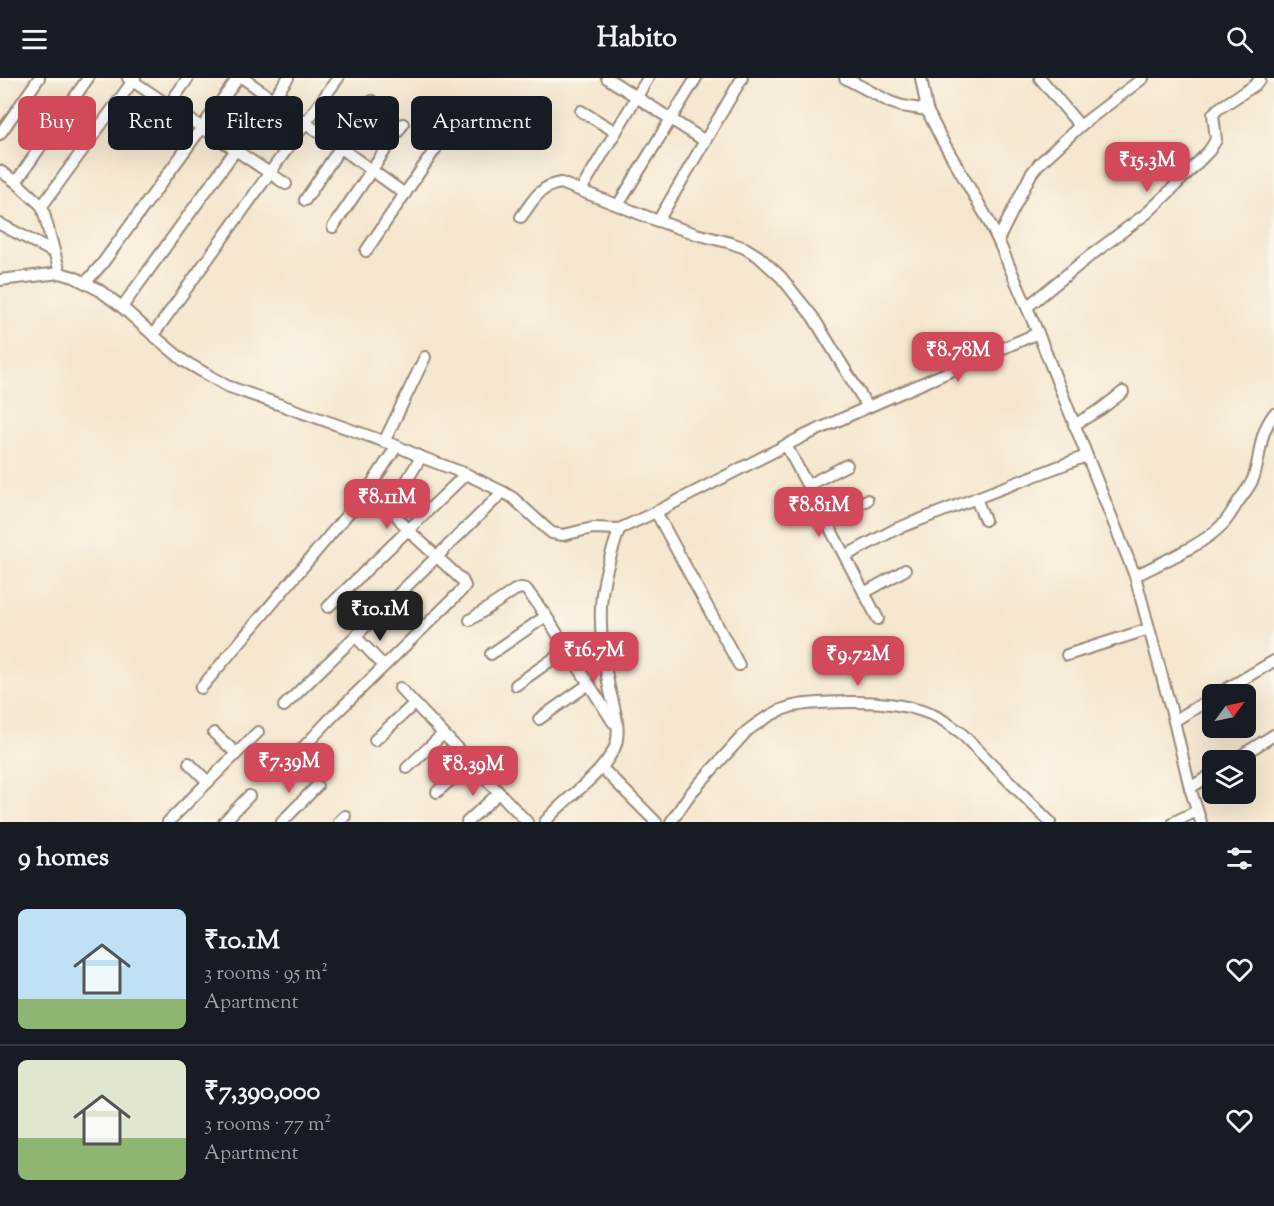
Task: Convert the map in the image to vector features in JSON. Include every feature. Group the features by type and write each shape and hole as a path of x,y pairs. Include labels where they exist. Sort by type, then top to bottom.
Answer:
{"street":[{"path":"0,134 39,78"},
{"path":"16,182 88,78"},
{"path":"175,96 188,78"},
{"path":"86,282 109,256 238,78"},
{"path":"243,78 268,96"},
{"path":"274,96 288,78"},
{"path":"153,335 338,78"},
{"path":"607,78 705,141"},
{"path":"581,190 648,78"},
{"path":"618,205 696,78"},
{"path":"658,221 742,78"},
{"path":"845,78 890,102 927,110"},
{"path":"921,78 927,110 998,240 1038,333 1135,576 1190,788 1201,822"},
{"path":"1040,78 1080,126"},
{"path":"998,240 1031,174 1039,164 1080,126 1143,78"},
{"path":"1027,307 1147,213 1167,194 1209,151 1216,140 1213,114 1255,85 1260,80 1259,78"},
{"path":"42,206 132,79 156,96"},
{"path":"581,111 616,132"},
{"path":"193,121 205,129"},
{"path":"303,121 315,130"},
{"path":"333,227 403,124"},
{"path":"122,307 236,150 286,184"},
{"path":"305,200 339,150"},
{"path":"343,150 405,194"},
{"path":"366,251 435,150"},
{"path":"0,171 42,206 60,273"},
{"path":"521,217 538,193 552,184 561,183 658,221 745,248 772,268 790,287 813,317 868,407"},
{"path":"0,224 53,252"},
{"path":"0,280 60,273 86,282 122,307 184,361 227,386 397,446 466,474 513,498 546,529 563,535 593,528 619,529 786,445 1038,333"},
{"path":"384,442 425,357"},
{"path":"1074,425 1101,409 1123,392"},
{"path":"1135,576 1197,543 1222,525 1253,479 1265,427 1274,414"},
{"path":"786,445 878,619"},
{"path":"201,688 367,491 397,446"},
{"path":"845,556 896,529 1086,456"},
{"path":"285,766 465,586 462,580 408,530 392,510 393,504 421,457"},
{"path":"807,485 847,465"},
{"path":"327,607 466,474"},
{"path":"284,706 503,492"},
{"path":"976,499 985,520"},
{"path":"827,522 867,500"},
{"path":"656,512 739,665"},
{"path":"545,822 602,768 615,748 617,728 603,656 601,609 604,581 619,529"},
{"path":"864,593 905,570"},
{"path":"470,620 515,590 526,589 546,616 617,728"},
{"path":"491,654 546,616"},
{"path":"1067,655 1149,629"},
{"path":"356,637 384,666"},
{"path":"516,685 567,649"},
{"path":"1235,684 1274,661"},
{"path":"539,718 589,684"},
{"path":"400,688 527,822"},
{"path":"671,822 690,794 754,726 789,707 846,701 897,705 946,722 960,732 1050,822"},
{"path":"375,740 414,704"},
{"path":"1174,721 1202,704"},
{"path":"168,822 258,732"},
{"path":"214,733 236,753"},
{"path":"407,768 443,734"},
{"path":"1249,750 1274,735"},
{"path":"437,792 470,763"},
{"path":"189,764 208,782"},
{"path":"602,768 656,822"},
{"path":"1190,788 1202,780"},
{"path":"282,822 317,786"},
{"path":"467,822 499,793"},
{"path":"224,822 249,796"},
{"path":"1174,822 1197,811"}]}
